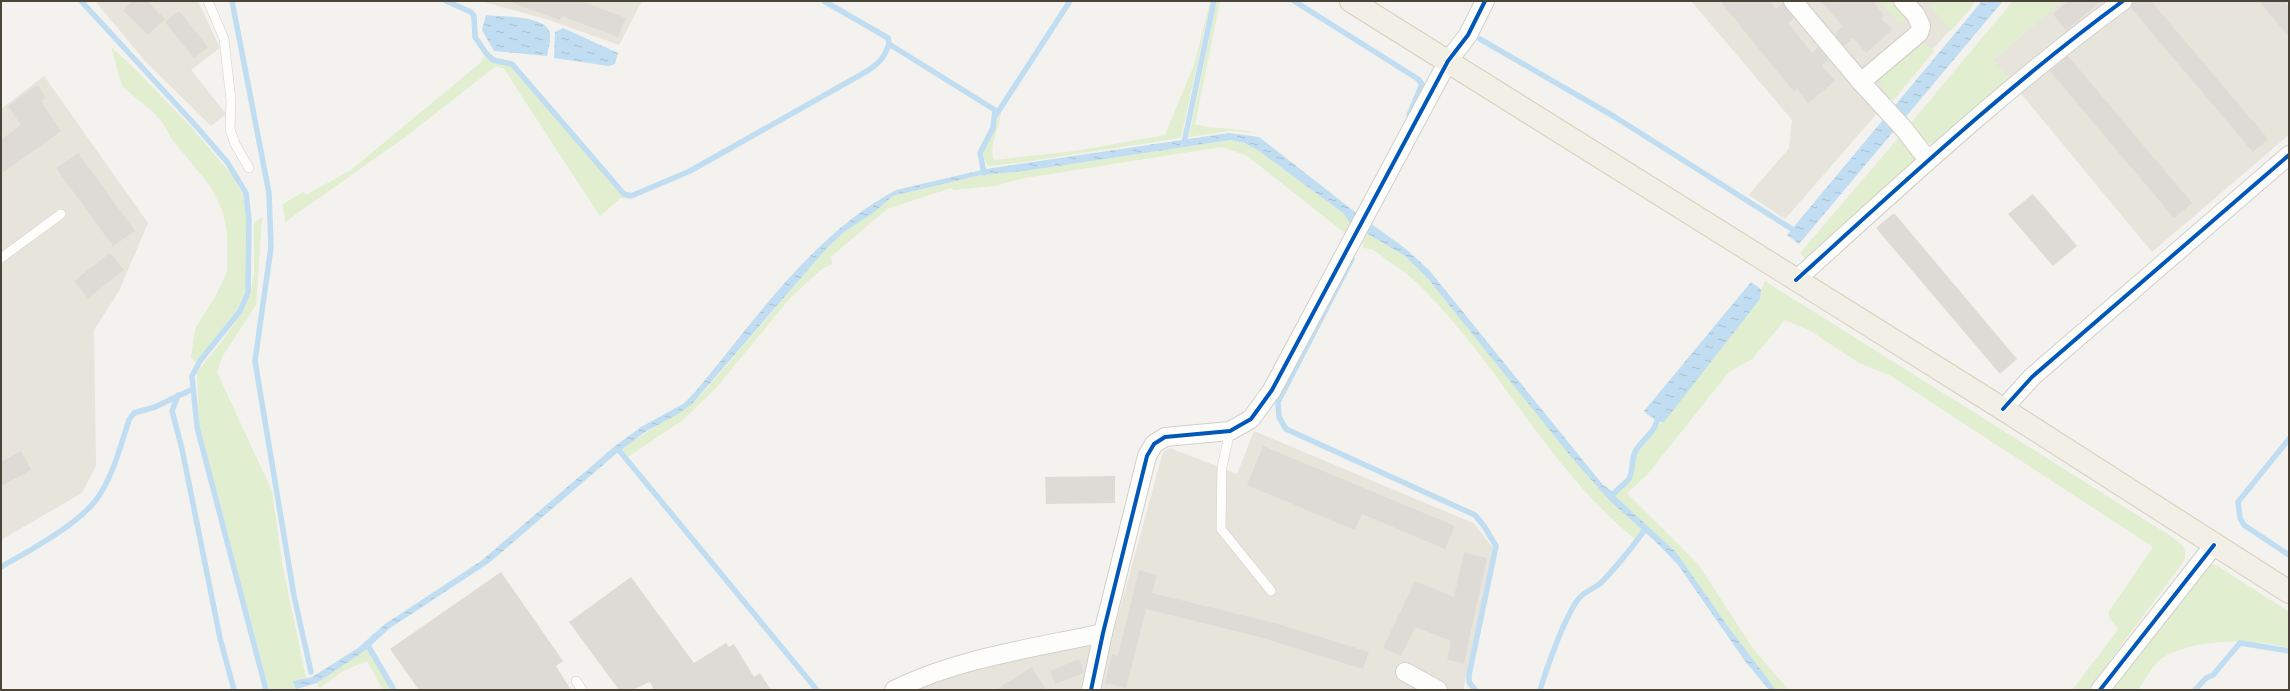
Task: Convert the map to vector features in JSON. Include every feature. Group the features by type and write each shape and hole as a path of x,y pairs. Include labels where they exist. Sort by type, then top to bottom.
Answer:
{"main road":[{"path":"1351,1 2003,409 2289,592"}],"street":[{"path":"1092,690 1103,633 1147,456 1154,444 1166,437 1230,432 1252,419 1272,390 1448,61 1468,35 1485,1"},
{"path":"1793,1 1860,82 1904,129 1928,160"},
{"path":"1860,82 1919,32 1921,26 1916,15 1903,1"},
{"path":"1796,280 1928,160 2072,39 2123,1"},
{"path":"2003,409 2032,377 2289,155"},
{"path":"2100,690 2214,545"},
{"path":"894,690 914,680 982,660 1103,633"},
{"path":"1405,672 1438,690"}],"lane":[{"path":"208,1 224,40 231,100 230,128 235,144 249,168"},
{"path":"1,258 61,214"},
{"path":"1230,432 1222,467 1221,529 1271,591"},
{"path":"576,681 582,690"}],"shaded area":[{"path":"95,1 198,1 220,48 191,70 226,114 211,126 147,63"},
{"path":"481,1 642,1 619,45 552,21"},
{"path":"1691,1 1975,1 1785,219 1749,195 1789,148 1792,120"},
{"path":"2062,1 2289,1 2289,135 2152,252 1993,60"},
{"path":"44,76 148,223 119,291 94,330 96,466 82,493 1,540 1,109"},
{"path":"1254,431 1473,523 1494,549 1463,690 906,690 987,665 1112,638 1163,452 1170,448 1237,474"}],"green space":[{"path":"1210,1 1181,138 988,166 983,152 1001,112 992,148 994,160 1075,151 1165,135 1194,65"},
{"path":"1217,1 1220,1 1195,124 1255,133 1229,131 1189,137"},
{"path":"1880,1 1891,1 1906,19 1900,24"},
{"path":"1936,1 1971,1 1974,4 1951,31 1930,6"},
{"path":"2013,1 2062,1 1993,60 2010,79 1934,144 1925,143 1910,124"},
{"path":"1922,39 1934,51 1893,101 1881,87 1880,76"},
{"path":"111,47 131,65 192,128 232,175 244,197 247,221 247,274 244,293 237,310 196,363 191,357 195,329 216,295 227,272 227,233 223,212 211,187 171,138 163,123 155,114 122,86"},
{"path":"485,56 492,61 511,66 623,195 630,199 621,198 600,216 504,69 496,66 404,138 285,222 283,204 303,192 306,195 351,170 480,63"},
{"path":"1900,136 1916,157 1915,161 1806,259 1800,253"},
{"path":"1232,140 1244,143 1256,149 1343,213 1351,224 1346,234 1246,155 1221,147 1025,178 995,186 954,190 951,188 887,209 831,257 832,264 822,269 791,297 716,388 683,420 628,457 622,449 673,416 702,394 827,248 844,232 872,214 893,196 981,175 1025,171"},
{"path":"262,217 256,305 222,357 217,372 272,491 282,563 306,678 293,681 297,690 270,690 267,682 199,425 197,372 222,341 242,312 251,291 254,274 254,223"},
{"path":"1368,234 1405,256 1429,280 1610,501 1643,530 1635,539 1604,512 1576,482 1550,450 1476,350 1450,318 1422,288 1404,272 1372,249 1363,248 1363,242"},
{"path":"1765,281 2169,535 2182,545 2185,552 2184,561 2088,690 2072,690 2118,630 2109,617 2109,611 2153,547 1891,376 1859,363 1809,330 1785,320 1752,359 1729,372 1647,475 1627,493 1698,564 1754,650 1789,690 1776,690 1727,625 1676,552 1616,497 1616,490 1629,481 1637,453 1760,299 1760,292"},
{"path":"2210,564 2216,565 2289,612 2289,648 2242,641 2207,643 2190,647 2175,651 2162,658 2152,668 2138,690 2112,690 2113,685"},
{"path":"368,649 393,690 383,690 367,661 343,671 319,688 317,683"}],"water":[{"path":"1982,1 2003,1 1799,244 1787,235"},
{"path":"486,15 523,18 541,23 547,28 550,34 547,56 494,51 482,30"},
{"path":"563,28 618,53 615,64 609,66 554,58 555,32"},
{"path":"1229,133 1259,137 1355,212 1406,249 1429,270 1603,485 1615,493 1616,497 1676,552 1727,625 1776,690 1769,690 1745,661 1678,565 1657,543 1610,501 1572,458 1429,280 1405,256 1351,224 1343,213 1256,149 1244,143 1231,140 1025,171 981,175 893,196 872,214 844,232 827,248 692,404 678,414 645,432 617,453 489,563 390,628 366,650 317,683 296,689 293,681 312,677 358,648 385,624 481,561 615,446 641,427 683,404 696,391 763,308 811,255 838,230 866,209 896,190 986,169"},
{"path":"1751,282 1761,289 1760,299 1664,422 1651,417 1644,411"}],"building":[{"path":"132,1 147,1 165,19 148,35 123,10"},
{"path":"513,1 581,1 626,18 618,37 562,16 560,20 513,3"},
{"path":"1720,1 1770,1 1776,9 1783,3 1794,18 1788,23 1812,53 1818,47 1829,60 1822,65 1835,81 1808,103 1797,89 1794,92"},
{"path":"1821,1 1872,1 1884,15 1881,18 1892,30 1866,53 1853,38 1844,46 1835,34 1843,26"},
{"path":"2068,1 2102,1 2066,30 2053,14"},
{"path":"2133,1 2151,1 2268,139 2253,152 2131,8"},
{"path":"2259,1 2283,1 2289,8 2289,37"},
{"path":"179,11 208,47 194,58 165,22"},
{"path":"2068,56 2192,203 2174,218 2050,71"},
{"path":"37,85 46,98 41,101 61,131 1,174 1,140 21,125 8,106"},
{"path":"78,153 135,231 113,246 56,168"},
{"path":"2033,194 2077,246 2053,266 2008,214"},
{"path":"1894,213 2017,359 2000,374 1876,228"},
{"path":"110,253 124,270 88,298 74,281"},
{"path":"1263,446 1455,526 1445,549 1362,514 1355,530 1247,485"},
{"path":"21,451 31,470 1,486 1,462"},
{"path":"1115,476 1115,503 1046,504 1045,477"},
{"path":"1464,553 1487,558 1464,663 1447,660 1451,641 1415,627 1401,656 1383,648 1415,581 1454,597"},
{"path":"1139,570 1157,575 1152,593 1278,624 1369,652 1363,669 1263,638 1146,609 1126,688 1105,683 1112,654 1118,656"},
{"path":"501,572 563,661 556,666 571,690 419,690 390,649"},
{"path":"631,577 694,663 726,643 729,647 734,644 754,677 760,673 771,690 654,690 650,682 632,690 619,690 569,622"},
{"path":"1079,659 1084,673 1055,684 1050,671"},
{"path":"1032,667 1046,690 995,690"}],"waterway":[{"path":"81,1 197,127 227,162 246,193 249,221 248,292 240,311 200,361 192,376 197,427 266,690"},
{"path":"232,1 269,193 271,247 255,361 294,596 311,672"},
{"path":"446,1 471,12 474,16 475,37 486,53 493,60 512,64 624,194 631,196 690,171 867,71 882,58 889,44"},
{"path":"824,1 888,38 889,44 995,110 993,128 980,153 984,173"},
{"path":"996,115 1070,1"},
{"path":"1184,143 1214,1"},
{"path":"1294,1 1418,79 1422,84 1409,115"},
{"path":"1480,39 1615,117 1798,233"},
{"path":"1352,259 1278,402 1279,417 1286,429 1475,515 1484,526 1496,546 1469,675 1469,682 1475,690"},
{"path":"1,567 65,528 77,519 96,500 112,472 129,420 134,413 155,407 193,389"},
{"path":"178,395 172,411 182,449 220,638 234,690"},
{"path":"1611,498 1630,477 1634,454 1656,425 1658,414"},
{"path":"2289,439 2238,502 2240,518 2244,525 2289,555"},
{"path":"618,449 817,690"},
{"path":"1540,690 1557,642 1574,605 1582,595 1598,585 1608,576 1630,550 1645,529"},
{"path":"2195,690 2206,678 2213,675 2240,643 2289,651"},
{"path":"367,644 394,690"}],"cycle path":[{"path":"1091,690 1103,633 1147,456 1154,444 1165,437 1230,431 1251,419 1272,390 1448,61 1468,35 1485,1"},
{"path":"1796,280 1915,172 1997,101 2080,33 2123,1"},
{"path":"2003,409 2032,377 2289,155"},
{"path":"2100,690 2214,545"}]}
